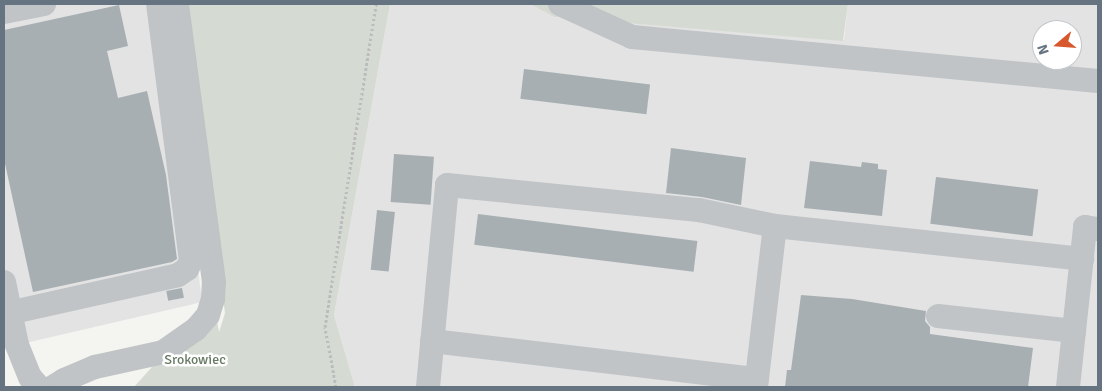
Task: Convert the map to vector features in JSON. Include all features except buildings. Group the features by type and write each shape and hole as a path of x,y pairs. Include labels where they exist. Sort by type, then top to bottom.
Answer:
{"lane":[{"path":"4,12 44,4"},
{"path":"7,313 178,275 186,269 191,261 158,4"},
{"path":"53,387 64,380 96,367 163,352 196,329 208,315 211,307 214,282 177,4"},
{"path":"560,4 632,37 1098,81"},
{"path":"428,387 447,185 699,210 775,226 1082,259"},
{"path":"432,341 756,383 775,226"},
{"path":"1068,387 1085,227 1098,228"},
{"path":"4,282 7,313 17,345 30,377 38,387"},
{"path":"938,316 1074,331"}],"path":[{"path":"336,387 325,328 376,4"}],"shaded area":[{"path":"4,4 166,4 202,302 4,348"},
{"path":"390,4 530,4 554,17 844,40 848,4 1098,4 1098,387 355,387 334,315"}],"green space":[{"name":"Srokowiec","path":"184,4 390,4 334,315 355,387 134,387 213,299 219,332 225,313"},
{"path":"530,4 848,4 843,41 554,17"}]}
